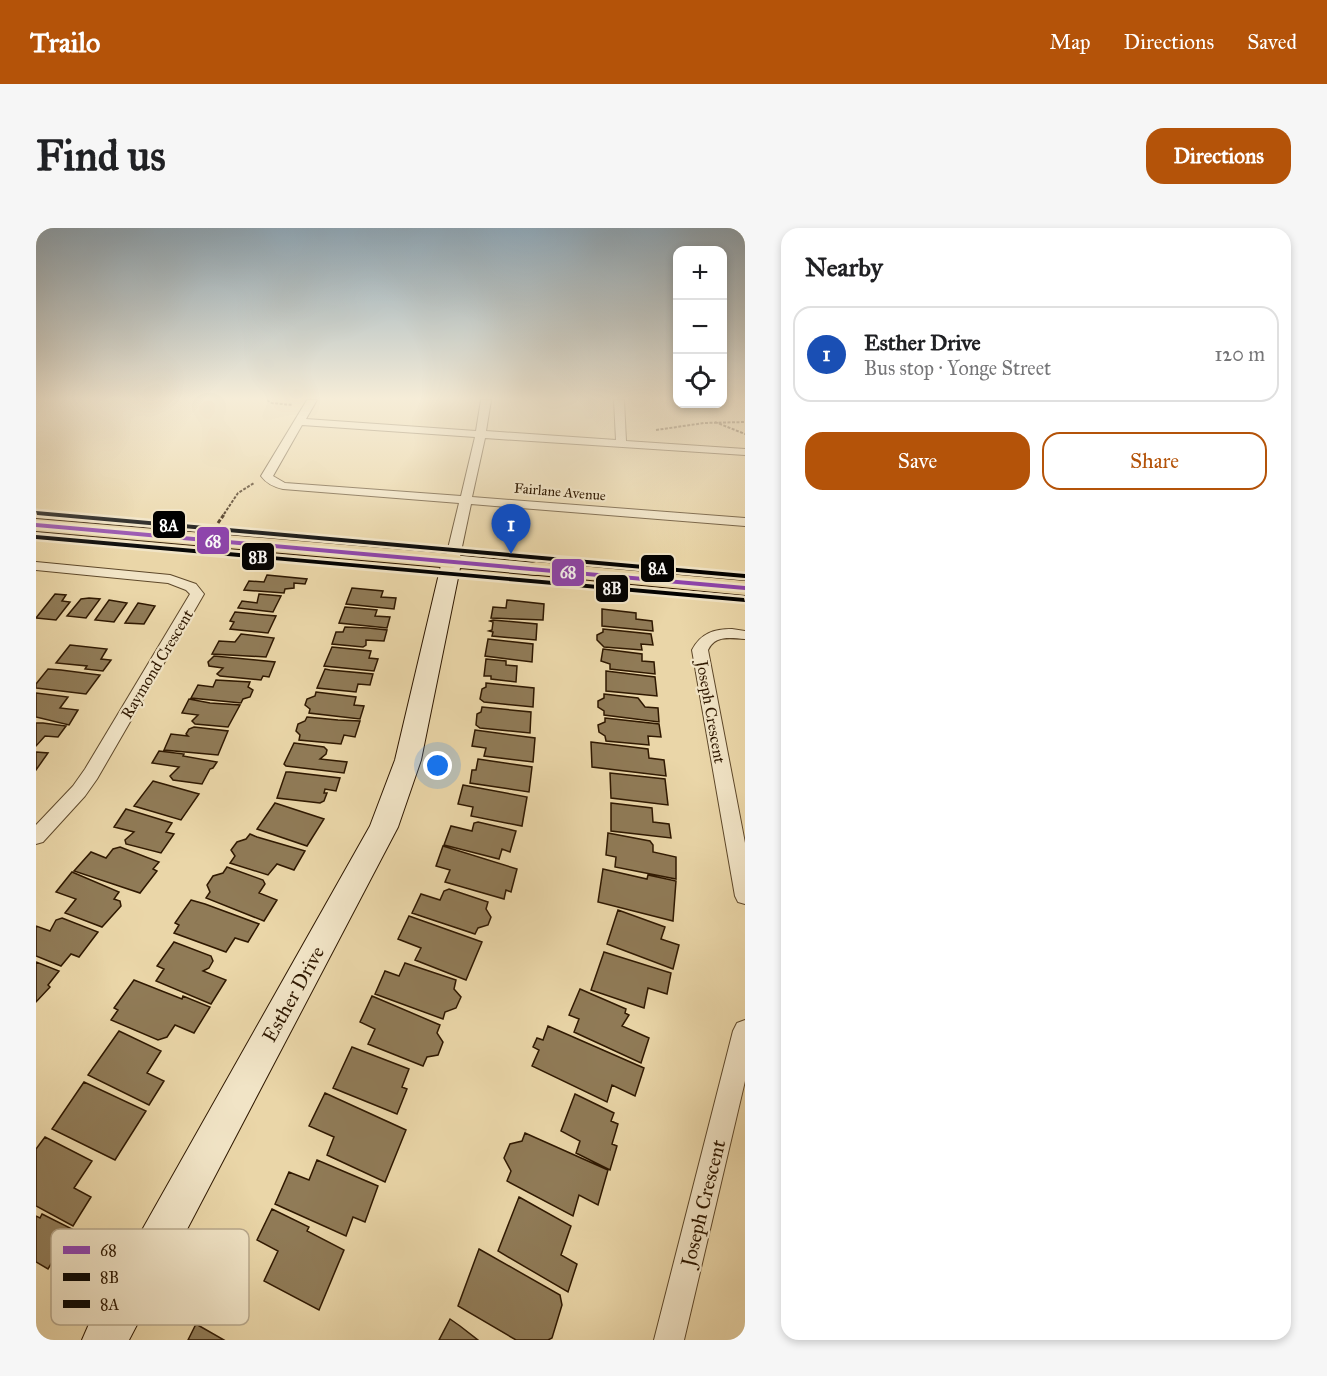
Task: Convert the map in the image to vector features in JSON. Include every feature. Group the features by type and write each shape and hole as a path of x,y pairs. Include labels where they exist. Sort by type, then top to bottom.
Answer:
{"main road":[{"path":"36,525 452,561"},
{"path":"536,569 745,588"}],"street":[{"name":"Fairlane Avenue","path":"282,452 267,476 273,482 283,486 745,522"},
{"path":"476,452 452,561 536,569"},
{"name":"Esther Drive","path":"165,1229 384,827 408,760 452,561"},
{"name":"Raymond Crescent","path":"36,566 170,579 191,587 197,594 92,774 36,837"},
{"name":"Joseph Crescent","path":"745,635 721,633 713,635 703,642 700,650 745,896"},
{"name":"Joseph Crescent","path":"669,1340 745,1031"},
{"name":"Esther Drive","path":"105,1340 113,1325"}],"path":[{"path":"218,524 238,493 254,483"}],"building":[{"path":"267,575 307,579 305,584 294,583 294,588 285,589 284,593 244,590 249,581 264,582"},
{"path":"352,588 383,591 381,597 396,598 394,609 346,604"},
{"path":"55,594 66,595 62,601 70,602 56,620 36,618"},
{"path":"259,594 281,596 273,612 238,608 242,601 257,603"},
{"path":"81,599 100,599 86,618 67,616"},
{"path":"109,600 127,603 114,622 95,620"},
{"path":"507,600 544,604 543,620 491,618 493,607 506,608"},
{"path":"138,603 155,606 144,624 125,623"},
{"path":"345,607 377,610 375,616 390,617 387,628 339,623"},
{"path":"602,609 636,613 636,619 652,621 653,631 602,626"},
{"path":"235,612 276,616 268,633 230,629 234,622 230,621"},
{"path":"490,621 537,624 536,640 492,636 493,632 489,631 492,630 493,622"},
{"path":"345,627 387,630 384,641 366,640 366,645 363,647 332,644 336,632 343,632"},
{"path":"603,629 651,634 653,645 641,644 642,650 604,647 597,640 597,635 603,632"},
{"path":"241,634 274,638 266,657 212,654 219,641 235,642"},
{"path":"488,639 533,644 532,662 485,656"},
{"path":"70,645 107,649 101,659 111,660 103,671 85,669 87,666 56,663"},
{"path":"332,647 371,651 369,658 378,659 374,671 324,666"},
{"path":"603,649 642,654 642,661 654,662 655,674 610,669 610,664 601,661"},
{"path":"214,656 275,662 269,677 263,676 261,680 220,676 217,674 223,668 209,666 208,662"},
{"path":"486,659 506,661 506,665 517,666 516,682 484,676"},
{"path":"48,669 100,675 86,694 36,688 36,684"},
{"path":"325,669 373,674 370,685 358,684 356,692 317,688"},
{"path":"606,671 655,677 657,696 606,691"},
{"path":"216,680 250,682 248,687 253,690 250,697 243,699 241,703 191,698 198,685 213,687"},
{"path":"486,683 534,688 533,707 484,702 480,699"},
{"path":"316,692 356,697 354,705 364,706 360,719 309,713 310,709 305,705 307,699 315,696"},
{"path":"36,693 68,697 60,708 78,710 69,725 36,717"},
{"path":"604,694 638,698 645,707 658,708 659,722 604,715 604,711 598,707 598,701 604,698"},
{"path":"189,699 240,705 228,727 195,724 192,721 198,715 182,713"},
{"path":"482,707 531,712 530,733 480,728 476,725 477,714 481,712"},
{"path":"307,717 360,721 355,737 344,735 341,744 299,740 300,735 296,731 298,724 305,721"},
{"path":"605,718 659,724 661,737 648,736 649,745 606,741 605,736 599,732 598,725 605,722"},
{"path":"36,723 66,726 58,737 45,736 36,746"},
{"path":"194,727 228,731 218,755 164,750 171,734 188,736 186,734 189,729"},
{"path":"475,730 535,738 533,762 484,756 486,748 472,746"},
{"path":"591,742 648,749 649,758 664,760 666,776 592,767"},
{"path":"294,743 324,747 327,750 326,754 320,759 347,762 344,773 286,766 284,764"},
{"path":"159,751 217,762 210,769 202,784 173,780 170,776 179,767 152,763"},
{"path":"36,752 48,753 36,770"},
{"path":"478,759 532,767 529,792 470,783 472,770 476,770"},
{"path":"286,772 340,778 336,791 325,789 324,793 327,793 324,801 320,803 277,798"},
{"path":"610,773 665,779 668,805 611,798"},
{"path":"153,781 199,794 181,820 134,806"},
{"path":"463,785 527,797 522,826 471,816 473,807 458,804"},
{"path":"275,803 324,819 307,846 257,829"},
{"path":"611,803 652,808 653,822 669,824 671,838 611,831"},
{"path":"126,809 172,823 166,832 174,834 161,853 126,844 125,840 134,832 114,827"},
{"path":"474,823 516,831 510,852 502,849 499,859 444,845 451,826 472,831"},
{"path":"608,833 650,841 653,845 653,852 676,857 676,879 615,867 616,857 606,855"},
{"path":"250,834 305,851 294,870 277,864 268,875 230,863 235,856 231,850 237,842 246,839"},
{"path":"443,846 517,869 511,892 506,890 504,899 445,882 450,870 436,866"},
{"path":"120,847 159,862 153,869 157,871 140,893 74,871 91,852 106,858 113,849"},
{"path":"227,867 263,880 265,884 259,893 277,900 264,921 206,898 210,892 207,885 213,876 223,873"},
{"path":"603,869 647,879 648,875 676,881 673,921 598,902"},
{"path":"72,872 119,892 114,899 120,901 121,906 102,927 65,913 76,899 56,892"},
{"path":"449,889 488,902 486,909 491,917 488,925 478,928 475,934 412,913 421,894 440,900 444,891"},
{"path":"191,900 259,924 248,942 235,938 226,952 174,933 179,925 175,923"},
{"path":"618,910 665,927 661,939 679,945 673,969 607,944"},
{"path":"409,916 482,942 466,980 415,960 421,948 398,939"},
{"path":"62,918 98,932 79,957 71,954 61,966 36,956 36,926 50,931 56,920"},
{"path":"174,942 211,956 213,961 209,968 203,971 226,980 211,1004 156,981 164,969 157,966"},
{"path":"604,952 671,973 667,994 648,988 644,1008 591,990"},
{"path":"36,962 59,971 48,985 50,987 36,1002"},
{"path":"405,963 456,980 454,989 461,997 456,1008 445,1012 443,1019 375,994 385,971 399,976"},
{"path":"134,980 182,999 183,996 210,1007 194,1033 175,1025 167,1037 158,1040 111,1020 118,1010 114,1008"},
{"path":"580,989 626,1009 625,1013 629,1015 622,1026 649,1038 641,1063 574,1032 579,1019 569,1015"},
{"path":"372,996 440,1025 437,1033 443,1042 438,1055 427,1057 423,1066 368,1044 375,1029 360,1022"},
{"path":"548,1026 644,1068 635,1096 612,1085 607,1102 532,1066 539,1050 533,1047 537,1038 543,1040"},
{"path":"119,1031 161,1051 147,1073 164,1081 149,1105 88,1075"},
{"path":"352,1047 409,1069 402,1087 407,1089 397,1114 333,1088"},
{"path":"84,1082 146,1111 115,1160 52,1129"},
{"path":"325,1093 406,1130 385,1182 327,1155 334,1137 309,1126"},
{"path":"575,1094 614,1113 611,1121 618,1124 612,1144 617,1146 610,1170 576,1153 580,1141 561,1131"},
{"path":"525,1133 608,1170 598,1205 579,1195 573,1216 507,1181 511,1171 504,1158 510,1144 522,1141"},
{"path":"45,1137 92,1161 74,1188 91,1197 73,1226 36,1206 36,1149"},
{"path":"317,1160 378,1186 365,1222 353,1217 346,1236 275,1204 289,1172 309,1180"},
{"path":"519,1197 571,1226 561,1255 577,1264 568,1292 498,1251"},
{"path":"272,1209 309,1227 307,1231 344,1250 319,1310 264,1281 278,1251 257,1240"},
{"path":"42,1214 72,1229 51,1229 51,1264 48,1269 36,1262 36,1216 40,1218"},
{"path":"479,1249 560,1295 562,1305 552,1338 516,1340 458,1306"},
{"path":"450,1319 460,1326 478,1340 439,1340"},
{"path":"196,1325 198,1325 224,1340 188,1340"}],"transit line":[{"name":"8A","path":"37,513 745,576"},
{"name":"68","path":"36,525 745,588"},
{"name":"8B","path":"36,537 744,600"}],"place":[{"name":"Esther Drive","path":"511,554"}]}
